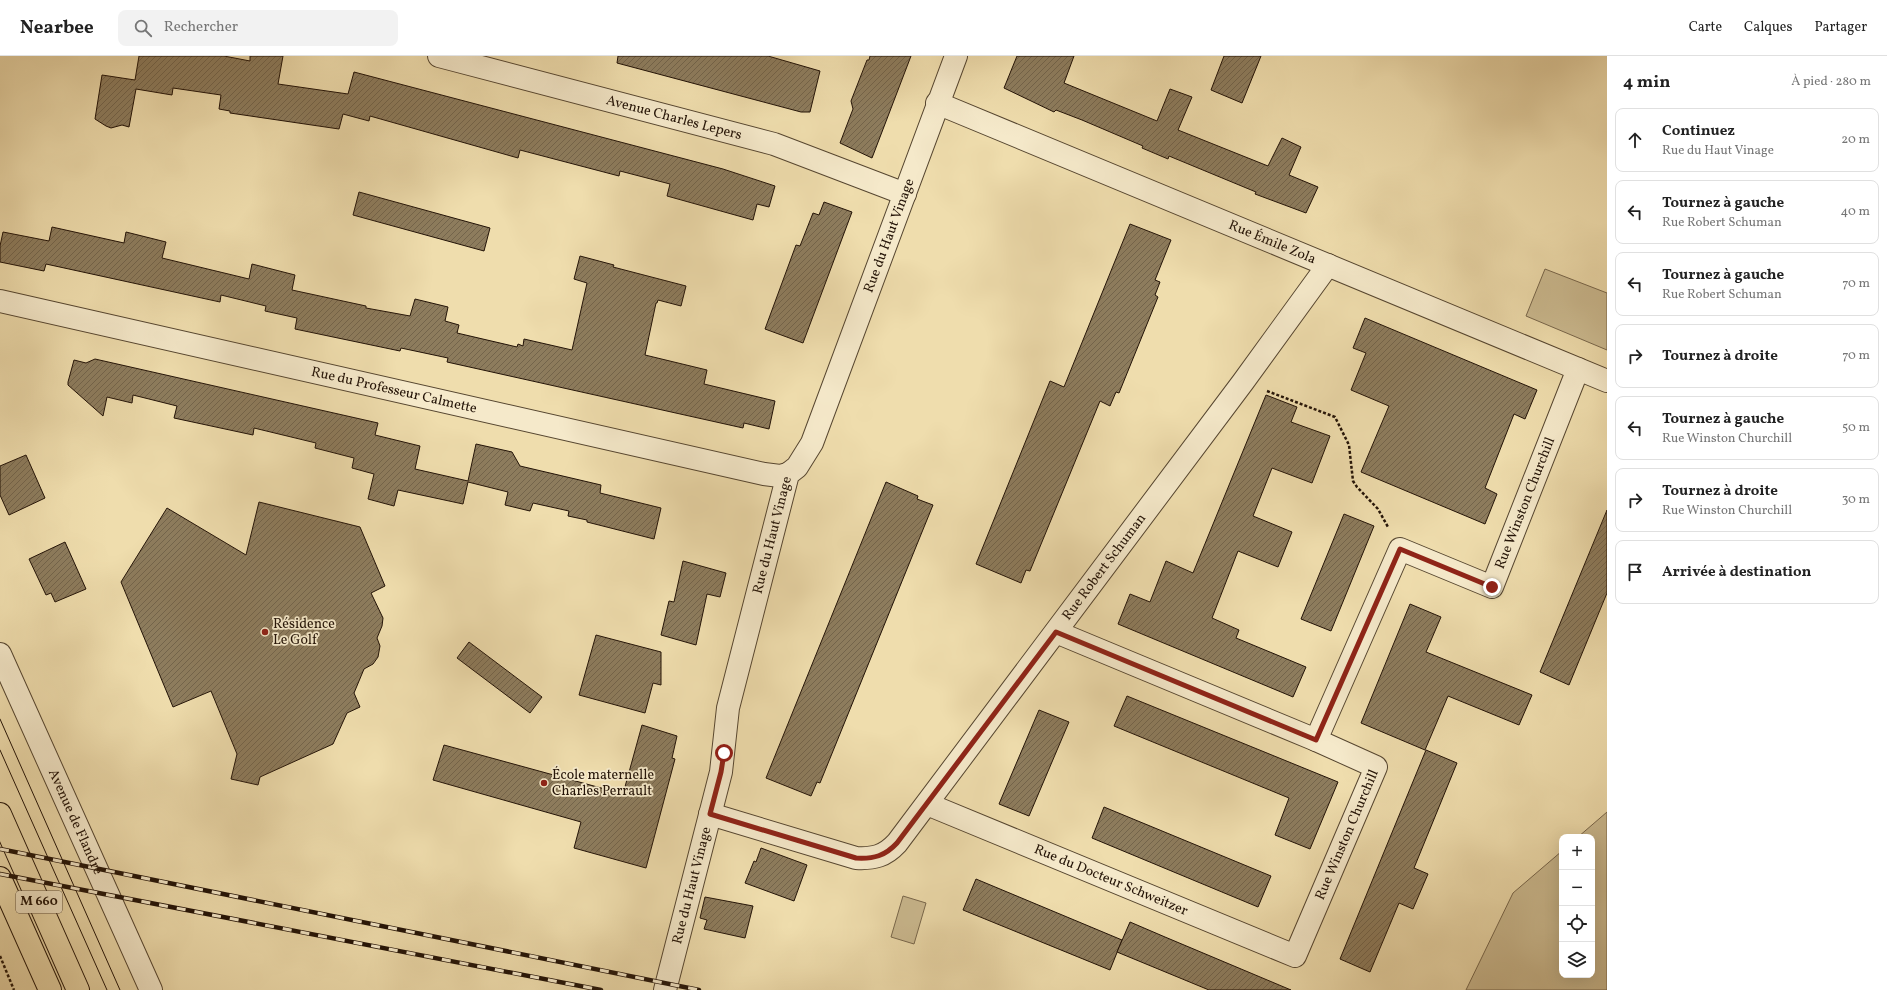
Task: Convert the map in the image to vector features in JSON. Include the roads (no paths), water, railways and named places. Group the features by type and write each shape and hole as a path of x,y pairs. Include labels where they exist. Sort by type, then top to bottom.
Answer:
{"main road":[{"name":"M 660","path":"0,814 78,990"},
{"name":"M 660","path":"0,878 50,990"}],"street":[{"name":"Avenue Charles Lepers","path":"439,56 774,144 905,194"},
{"name":"Rue du Haut Vinage","path":"665,990 721,772 728,708 788,474 797,467 812,443 956,56"},
{"name":"Rue Émile Zola","path":"937,104 1607,381"},
{"name":"Rue Robert Schuman","path":"710,814 856,858 868,859 879,857 889,852 927,804 1243,382 1328,265"},
{"name":"Rue du Professeur Calmette","path":"0,301 764,474 780,476 788,474"},
{"name":"Rue Winston Churchill","path":"1295,956 1376,767 1316,740 1400,549 1492,587 1578,369"},
{"path":"1056,632 1316,740"},
{"name":"Avenue de Flandre","path":"0,654 152,990"},
{"name":"Rue du Docteur Schweitzer","path":"927,804 1295,956"}],"tram line":[{"path":"0,719 120,990"},
{"path":"0,750 107,990"}],"railway":[{"path":"0,849 699,990"},
{"path":"0,874 601,990"}],"place":[{"name":"Résidence Le Golf","path":"265,632"},
{"name":"École maternelle Charles Perrault","path":"544,783"}]}
